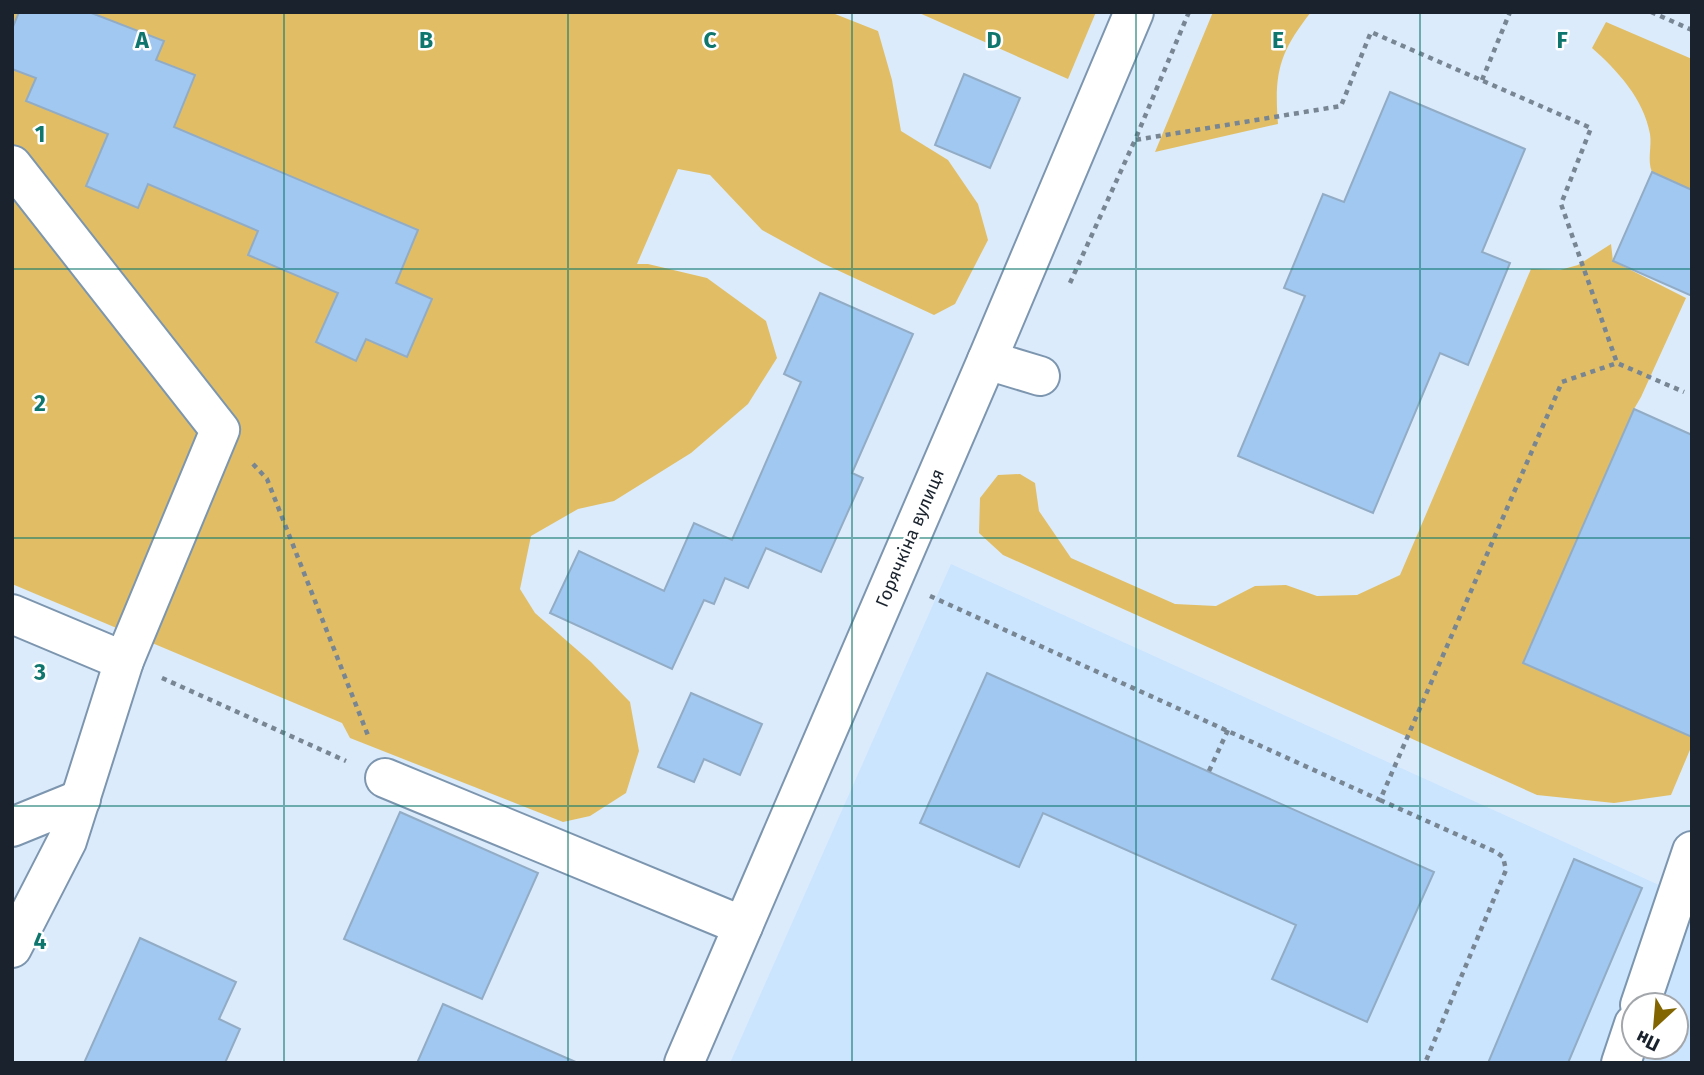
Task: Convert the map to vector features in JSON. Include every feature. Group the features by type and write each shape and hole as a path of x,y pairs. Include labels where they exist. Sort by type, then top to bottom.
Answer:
{"street":[{"name":"Горячкіна вулиця","path":"684,1063 1134,12"},
{"path":"12,165 220,430 124,661 67,841 12,948"},
{"path":"987,360 1041,376"},
{"path":"12,614 124,661"},
{"path":"385,778 743,926"},
{"path":"12,827 80,799"},
{"path":"1645,991 1692,851"}],"path":[{"path":"1189,12 1135,140 1341,106 1371,32 1591,128 1561,204 1616,363"},
{"path":"1482,80 1510,12"},
{"path":"1651,12 1692,30"},
{"path":"1380,800 1562,382 1616,363 1684,392"},
{"path":"220,430 267,479 385,778"},
{"path":"925,594 1503,857 1506,870 1425,1063"},
{"path":"124,661 385,778"},
{"path":"1209,771 1228,730"}],"shaded area":[{"path":"12,12 830,12 878,31 892,80 901,131 948,160 978,204 988,240 955,304 934,315 822,263 762,230 710,175 678,169 637,264 648,264 707,278 766,321 777,358 748,404 691,453 614,501 578,509 531,536 520,589 535,613 591,662 630,702 639,751 626,793 590,816 563,822 350,738 342,723 12,584"},
{"path":"917,12 1096,12 1068,79"},
{"path":"1213,12 1311,12 1285,52 1281,64 1277,91 1278,124 1155,152"},
{"path":"1606,22 1692,59 1692,190 1652,172 1650,134 1642,109 1620,76 1592,48"},
{"path":"1611,244 1613,261 1686,298 1523,662 1692,737 1692,745 1671,795 1614,803 1537,795 1003,555 979,533 980,498 998,475 1020,474 1035,483 1039,511 1071,558 1175,604 1216,606 1255,586 1286,585 1317,596 1357,595 1400,575 1531,269 1560,270 1578,265"},
{"path":"951,564 1692,900 1692,1063 730,1063"}],"building":[{"path":"19,12 89,12 164,41 156,60 195,75 174,127 418,230 396,283 432,299 407,357 366,339 356,361 316,342 338,293 248,255 258,231 148,184 138,208 86,186 108,134 26,101 36,78 12,69 12,29"},
{"path":"964,74 1020,98 990,168 935,145"},
{"path":"1390,92 1525,149 1482,252 1510,263 1468,365 1440,353 1373,513 1238,456 1305,296 1284,288 1323,194 1344,202"},
{"path":"1652,172 1692,190 1692,296 1613,261"},
{"path":"820,293 913,334 852,473 863,478 821,572 766,548 748,588 725,578 714,604 704,600 672,669 550,613 579,551 664,591 694,523 732,540 801,382 784,374"},
{"path":"1634,409 1692,435 1692,737 1523,663"},
{"path":"987,673 1434,872 1367,1022 1272,979 1296,925 1043,813 1019,867 920,823"},
{"path":"691,693 762,724 740,775 704,759 694,782 658,767"},
{"path":"400,812 538,873 482,999 344,939"},
{"path":"1574,859 1642,888 1568,1063 1488,1063"},
{"path":"140,938 236,982 219,1019 240,1029 225,1063 84,1063"},
{"path":"443,1004 578,1063 417,1063"}]}
